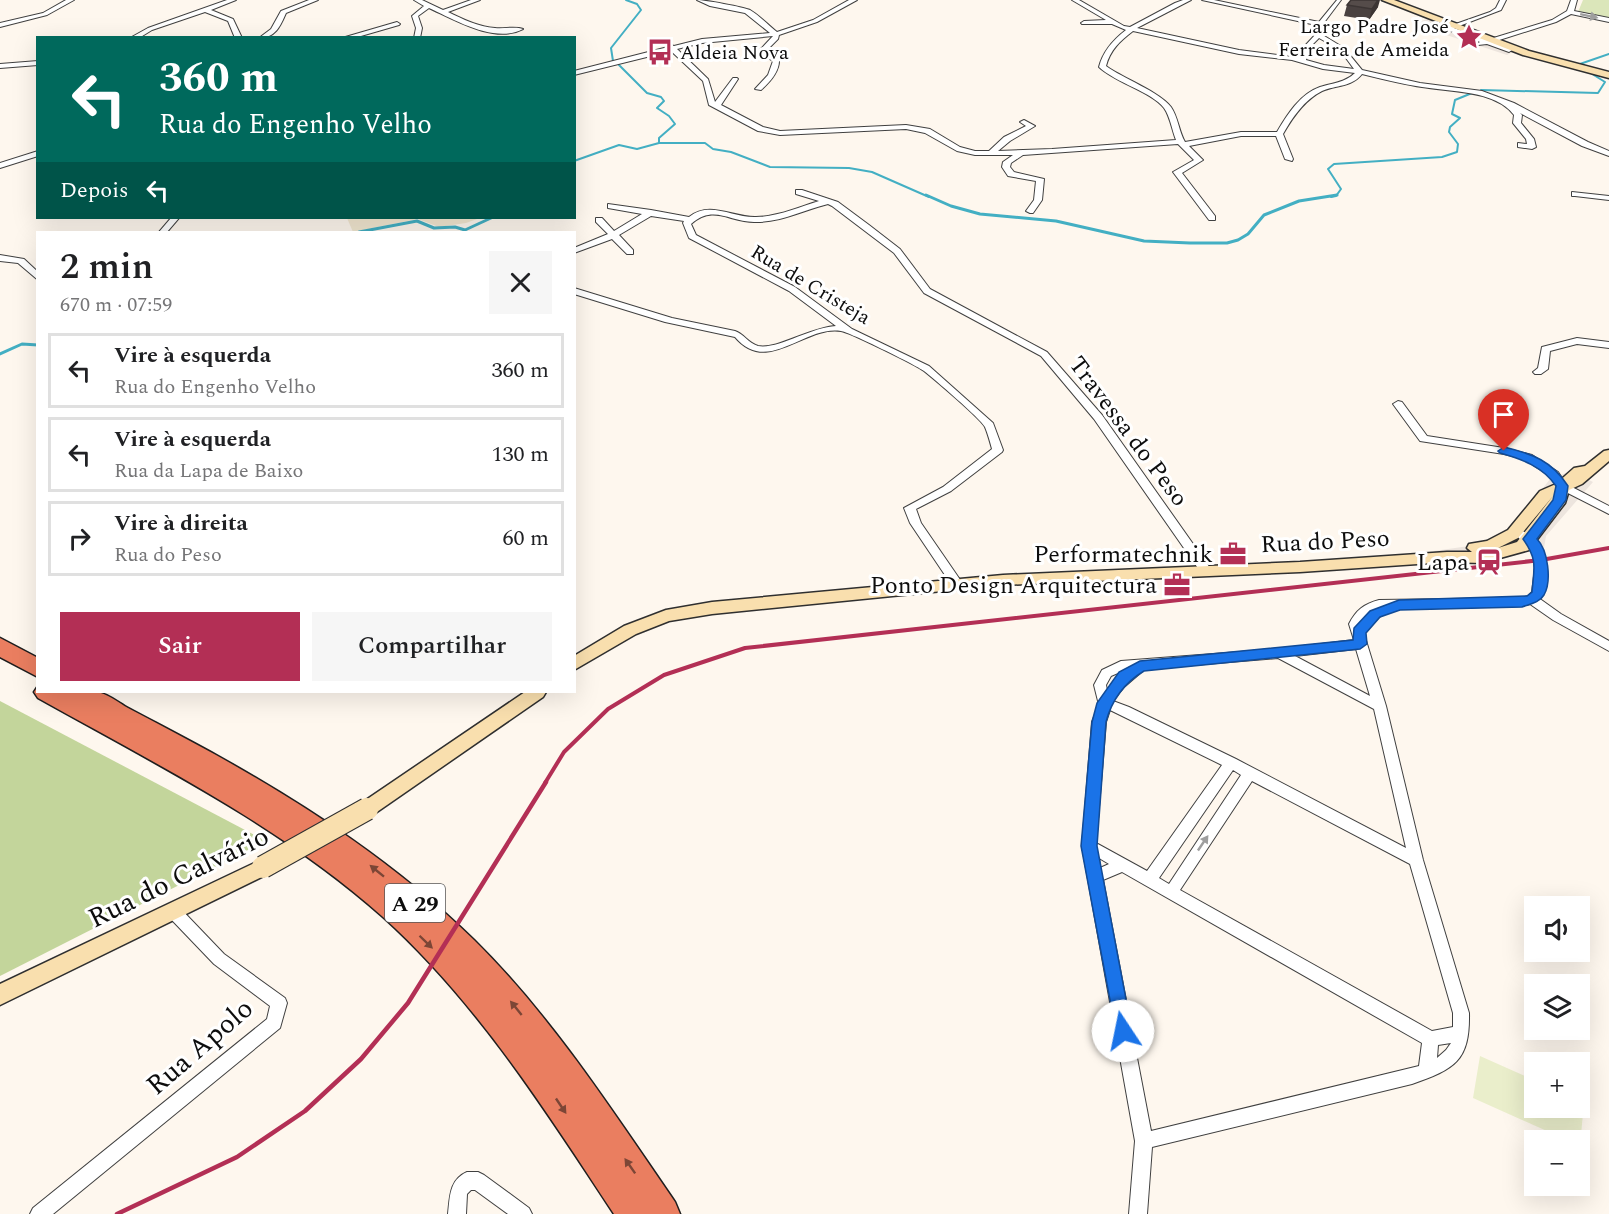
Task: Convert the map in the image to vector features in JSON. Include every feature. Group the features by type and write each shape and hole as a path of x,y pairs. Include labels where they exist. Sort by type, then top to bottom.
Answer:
{"highway":[{"path":"0,646 36,668"},
{"path":"0,664 36,686"},
{"name":"A 29","path":"48,693 186,769 293,833 344,869 393,909 447,962 528,1058 633,1214"},
{"name":"A 29","path":"80,693 309,821 360,857 410,898 464,949 546,1045 663,1214"}],"main road":[{"path":"1386,0 1449,24 1486,43 1609,75"},
{"path":"1562,486 1586,475 1587,471 1609,454"},
{"name":"Rua do Peso","path":"1447,557 1455,552 1498,542 1516,531 1545,494 1562,486"},
{"name":"Rua do Peso","path":"576,662 591,651 630,630 666,616 712,608 1003,580 1447,557 1467,559 1502,554 1523,546 1530,539 1560,500 1562,486"},
{"name":"Rua do Calvário","path":"0,995 263,867 373,805 536,693"}],"street":[{"path":"0,25 45,14 71,0"},
{"path":"137,36 150,29 233,0"},
{"path":"266,36 280,25 283,12 315,0"},
{"path":"417,0 496,32 505,33 520,29"},
{"path":"443,12 477,0"},
{"path":"700,0 712,5 747,11 776,34"},
{"path":"576,72 702,41 776,34 816,21 854,0"},
{"path":"1075,0 1130,29 1239,52 1303,60 1323,67 1360,72 1420,85 1473,92 1511,105 1609,154"},
{"path":"1188,0 1130,29 1102,60 1102,67 1157,98 1168,108 1182,143 1199,160 1177,172 1212,218"},
{"path":"1205,0 1320,24"},
{"path":"1318,35 1317,28 1338,1 1347,0"},
{"path":"1570,12 1574,0"},
{"path":"1449,24 1492,13 1499,9 1502,2"},
{"path":"417,36 419,28 415,16 429,5"},
{"path":"206,10 231,20 238,36"},
{"path":"1464,36 1486,43 1554,21 1570,12 1609,20"},
{"path":"1084,23 1113,22"},
{"path":"352,36 397,24"},
{"path":"759,89 771,75 777,63 777,60 761,52 776,38 776,34"},
{"path":"1303,60 1305,49 1318,35"},
{"path":"1318,35 1342,49 1360,72"},
{"path":"671,47 706,80 712,103 761,129 780,133 906,127 927,131 957,149 990,154 1096,150 1143,143 1182,143 1241,134 1279,134"},
{"path":"0,66 36,63"},
{"path":"1279,134 1292,113 1317,91 1353,81 1360,72"},
{"path":"717,106 735,79"},
{"path":"1511,105 1518,115 1517,123 1530,139 1533,147 1521,145"},
{"path":"990,154 1007,139 1031,126 1024,122"},
{"path":"1279,134 1289,159"},
{"path":"1022,153 1007,162 1006,167 1011,174 1040,178 1038,200 1030,211"},
{"path":"0,166 36,154"},
{"name":"Travessa do Peso","path":"799,192 835,204 897,251 927,291 1044,354 1098,417 1206,571"},
{"path":"1575,194 1609,198"},
{"name":"Rua de Cristeja","path":"827,202 754,220 710,210 695,215 687,223 692,236 792,289 845,328 926,368 989,425 998,450 947,489 910,508 916,523 957,584"},
{"path":"611,206 690,220"},
{"path":"576,250 615,234 651,212"},
{"path":"164,231 174,219"},
{"path":"599,220 630,252"},
{"path":"0,258 21,261 36,276"},
{"path":"576,292 662,320 701,329 727,331 738,335 743,344 757,350 776,347 819,330 845,328"},
{"path":"1538,372 1543,369 1545,349 1577,341 1609,345"},
{"path":"1398,404 1424,439 1504,451 1528,457 1554,474 1562,486 1609,510"},
{"path":"1138,1214 1144,1141 1089,846 1099,722 1104,703 1124,676 1140,666 1280,653 1360,638 1375,614 1399,605 1522,602 1532,599 1538,593 1541,564 1538,548 1530,539 1516,531"},
{"path":"1532,599 1557,617 1609,647"},
{"path":"1144,1141 1427,1071 1444,1064 1455,1053 1462,1033 1461,1013 1416,860 1380,706 1360,638"},
{"path":"1280,653 1380,706"},
{"path":"1104,703 1124,710 1231,763 1416,860"},
{"path":"1149,880 1231,763"},
{"path":"1171,892 1250,773"},
{"path":"1089,846 1431,1039 1462,1033"},
{"path":"1094,877 1122,865"},
{"name":"Rua Apolo","path":"39,1214 274,1023 279,1003 219,959 173,911"},
{"path":"1427,1071 1431,1039"},
{"path":"457,1214 459,1190 467,1181 478,1181 523,1214"}],"shaded area":[{"name":"Largo Padre José Ferreira de Ameida","path":"1433,17 1519,49 1507,55 1413,24"},
{"path":"347,219 418,219 358,231 353,231"},
{"path":"418,219 477,219 466,223 439,227"},
{"path":"1571,471 1593,482 1546,536 1544,548 1504,557 1443,563 1434,551 1483,544 1510,531 1550,479"}],"green space":[{"path":"1583,0 1609,0 1609,18 1578,12"},
{"path":"0,701 266,841 0,976"},
{"path":"1480,1056 1524,1076 1524,1118 1583,1118 1581,1130 1545,1130 1473,1098"}],"building":[{"path":"1351,0 1378,0 1372,9 1347,5"}],"waterway":[{"path":"613,61 611,48 641,10 637,4 626,0"},
{"path":"1577,65 1609,54"},
{"path":"619,65 647,93 661,97 664,101 657,108 669,116 675,124 659,138 659,143"},
{"path":"1481,90 1598,93 1605,82 1589,72"},
{"path":"1337,195 1341,189 1328,169 1334,164 1442,157 1457,152 1458,144 1449,132 1450,127 1460,118 1452,114 1455,100 1472,93"},
{"path":"576,160 619,145 637,149 659,143"},
{"path":"659,143 705,143 713,149 731,152 770,167 849,168 872,172 929,197"},
{"path":"926,195 951,206 980,214 1056,221 1144,241 1190,243 1227,243 1238,240 1248,234 1264,215 1299,201 1337,195"},
{"path":"1331,197 1337,195"},
{"path":"364,231 417,221 434,228 455,227 465,230 489,219"},
{"path":"0,354 22,344 36,345"}],"railway":[{"path":"545,783 564,752 608,709 664,675 745,648 1541,560 1609,548"},
{"path":"117,1214 237,1157 305,1111 361,1059 408,1003 546,782"}],"place":[{"name":"Largo Padre José Ferreira de Ameida","path":"1469,37"},
{"name":"Aldeia Nova","path":"660,52"},
{"name":"Performatechnik","path":"1233,554"},
{"name":"Lapa","path":"1489,562"},
{"name":"Ponto Design Arquitectura","path":"1177,585"}],"route":[{"path":"1123,1031 1089,846 1099,722 1104,703 1124,676 1140,666 1360,644 1359,632 1375,614 1399,605 1522,602 1532,599 1538,593 1541,560 1538,548 1530,539 1560,500 1562,486 1554,474 1528,457 1504,451"}]}
